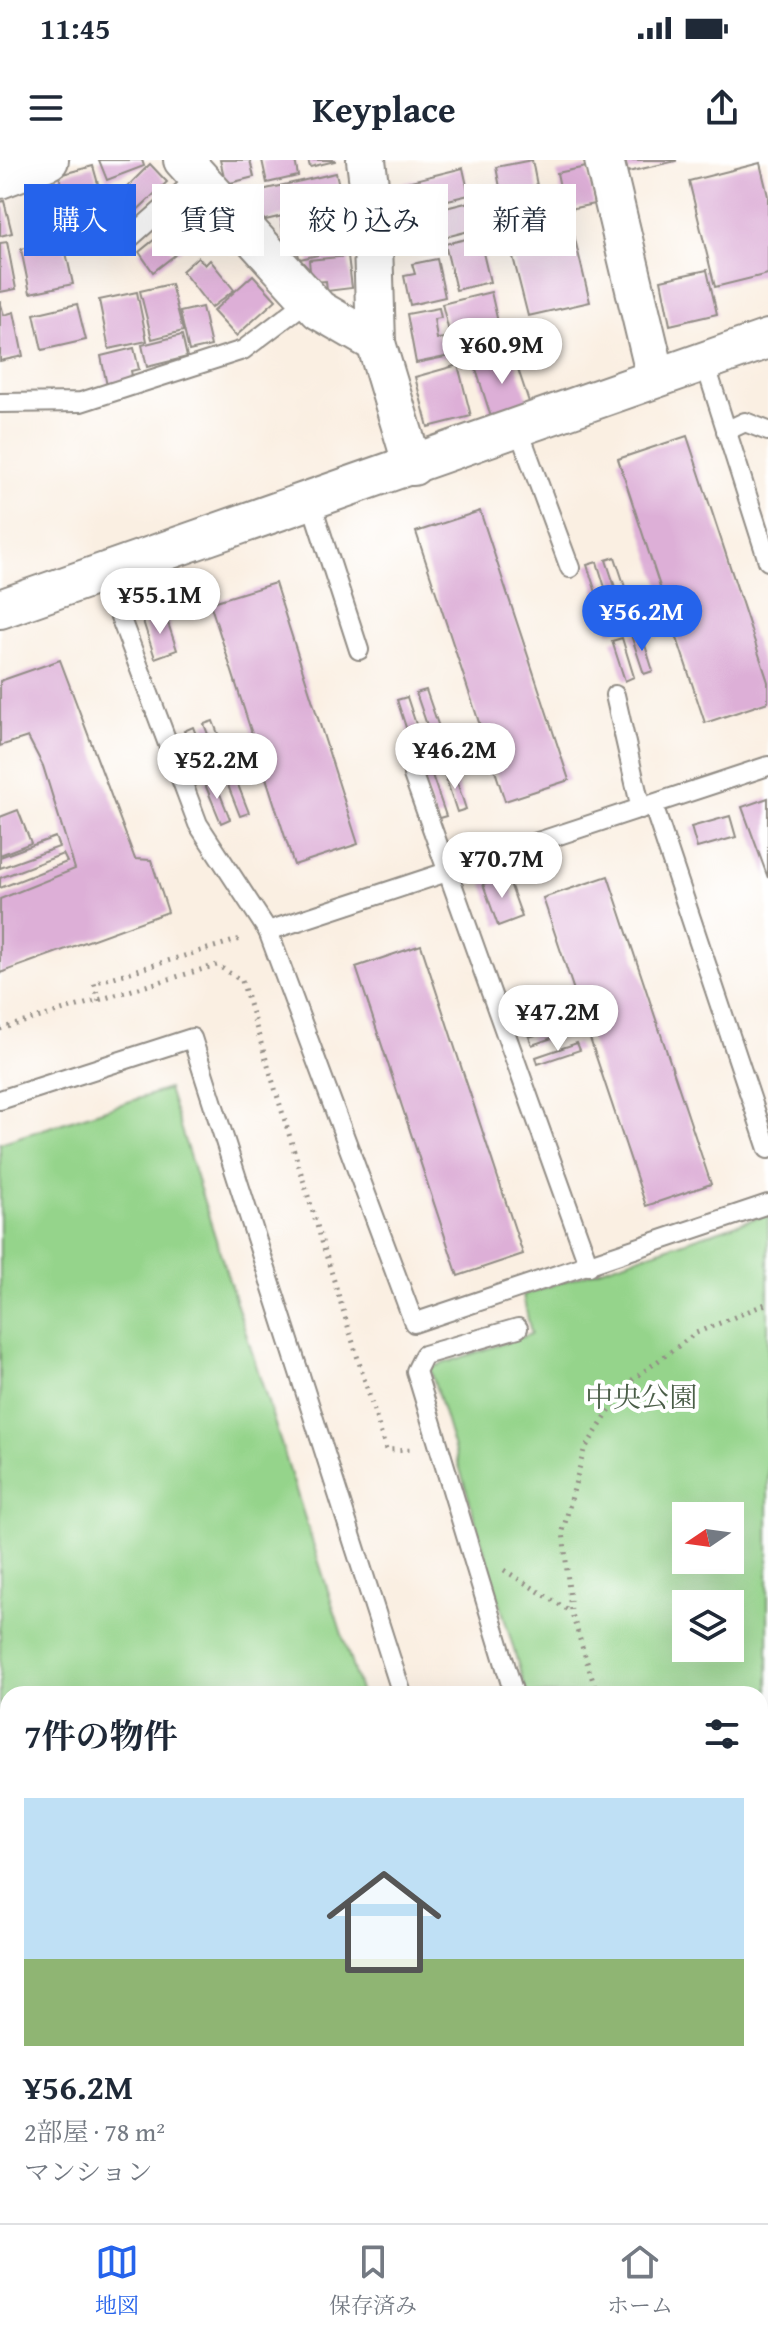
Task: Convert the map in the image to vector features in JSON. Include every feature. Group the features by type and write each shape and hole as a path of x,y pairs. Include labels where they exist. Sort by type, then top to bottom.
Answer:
{"street":[{"path":"0,179 49,160"},
{"path":"366,160 372,209 376,343 413,466"},
{"path":"604,160 656,377"},
{"path":"191,169 329,317 376,343"},
{"path":"0,609 768,339"}],"lane":[{"path":"136,231 191,169"},
{"path":"0,403 81,402 243,350 310,299"},
{"path":"704,360 768,561"},
{"path":"726,431 745,422 768,431"},
{"path":"518,428 570,568"},
{"path":"311,502 359,650"},
{"path":"104,574 198,824 268,931 414,1323 768,1204"},
{"path":"615,695 647,807 768,1149"},
{"path":"268,931 768,766"},
{"path":"413,775 589,1266"},
{"path":"0,1100 192,1038 399,1686"},
{"path":"512,1686 416,1371 424,1355 518,1328"}],"path":[{"path":"99,1001 94,983 268,931"},
{"path":"594,1686 571,1611 563,1531 584,1450 628,1383 696,1333 768,1303"},
{"path":"471,1549 571,1611"}],"green space":[{"path":"168,1089 358,1686 0,1686 0,1143"},
{"name":"中央公園","path":"768,1214 768,1686 525,1686 430,1368 531,1334 523,1295"}],"building":[{"path":"99,160 142,160 144,166 107,180"},
{"path":"220,160 250,160 254,177 226,184"},
{"path":"262,160 295,160 298,176 267,183"},
{"path":"308,160 335,160 335,161 310,167"},
{"path":"532,160 537,184 499,184 496,167"},
{"path":"625,160 676,160 676,161 628,172"},
{"path":"760,163 768,196 768,274 715,287 689,181"},
{"path":"150,164 167,182 152,184 152,196 136,211 136,184 130,184"},
{"path":"93,166 98,184 61,184 59,175"},
{"path":"586,167 594,204 576,208 576,184 559,184 557,173"},
{"path":"463,168 467,184 464,184 464,196 448,200 448,184 399,184"},
{"path":"336,173 339,184 288,184"},
{"path":"280,186 280,217 264,220 264,189"},
{"path":"4,201 12,233 0,236 0,202"},
{"path":"464,203 464,232 448,236 448,207"},
{"path":"464,240 464,256 484,256 490,282 456,290 448,243"},
{"path":"152,241 152,256 174,256 153,272 139,252"},
{"path":"7,242 16,289 0,292 0,243"},
{"path":"576,243 590,302 528,316 513,256 576,256"},
{"path":"24,248 24,256 67,256 73,284 30,293 21,249"},
{"path":"348,256 352,288 327,291 326,281 311,282 309,260"},
{"path":"198,257 205,265 210,260 234,290 211,308 182,271"},
{"path":"437,259 445,297 410,305 404,276 415,274 412,264"},
{"path":"707,270 717,314 670,325 661,280"},
{"path":"253,275 276,300 236,336 213,311"},
{"path":"171,284 183,331 152,339 140,291"},
{"path":"137,292 147,341 109,349 99,300"},
{"path":"491,292 503,344 455,356 442,304"},
{"path":"0,301 4,315 14,312 23,356 0,361"},
{"path":"77,304 86,340 42,350 34,314"},
{"path":"202,307 211,346 189,351 180,312"},
{"path":"439,308 441,318 434,319 437,339 446,338 450,356 416,363 407,314"},
{"path":"182,335 187,357 147,367 142,345"},
{"path":"134,348 139,369 131,371 133,380 107,386 101,356"},
{"path":"512,351 531,408 492,420 474,363"},
{"path":"458,365 471,416 428,427 415,377"},
{"path":"687,436 768,682 768,702 705,723 618,459"},
{"path":"480,511 569,780 505,801 416,532"},
{"path":"615,557 637,623 628,626 606,560"},
{"path":"597,562 618,629 609,632 587,565"},
{"path":"275,583 358,844 294,865 210,603"},
{"path":"165,614 177,650 155,658 143,621"},
{"path":"641,632 653,671 644,674 631,635"},
{"path":"622,638 634,677 625,681 612,641"},
{"path":"60,660 135,859 151,860 168,912 0,973 0,899 75,869 43,766 28,737 0,746 0,681"},
{"path":"426,690 449,756 439,760 416,693"},
{"path":"407,697 429,764 419,767 397,700"},
{"path":"213,721 249,813 240,816 204,724"},
{"path":"193,727 209,768 200,771 184,731"},
{"path":"453,770 466,809 457,812 444,773"},
{"path":"432,775 446,816 436,819 422,778"},
{"path":"214,779 230,819 221,823 204,782"},
{"path":"768,798 768,878 742,807"},
{"path":"18,810 31,843 0,855 0,817"},
{"path":"730,816 736,837 697,848 691,827"},
{"path":"55,837 59,847 0,868 0,857"},
{"path":"63,854 67,862 0,888 0,878"},
{"path":"507,875 522,917 498,926 483,884"},
{"path":"608,876 711,1184 646,1206 543,898"},
{"path":"421,945 523,1254 458,1276 356,967"},
{"path":"560,993 562,1001 522,1015 519,1007"},
{"path":"566,1013 568,1022 528,1035 525,1027"},
{"path":"570,1024 572,1031 532,1045 529,1037"},
{"path":"577,1043 580,1050 538,1064 536,1057"}]}
